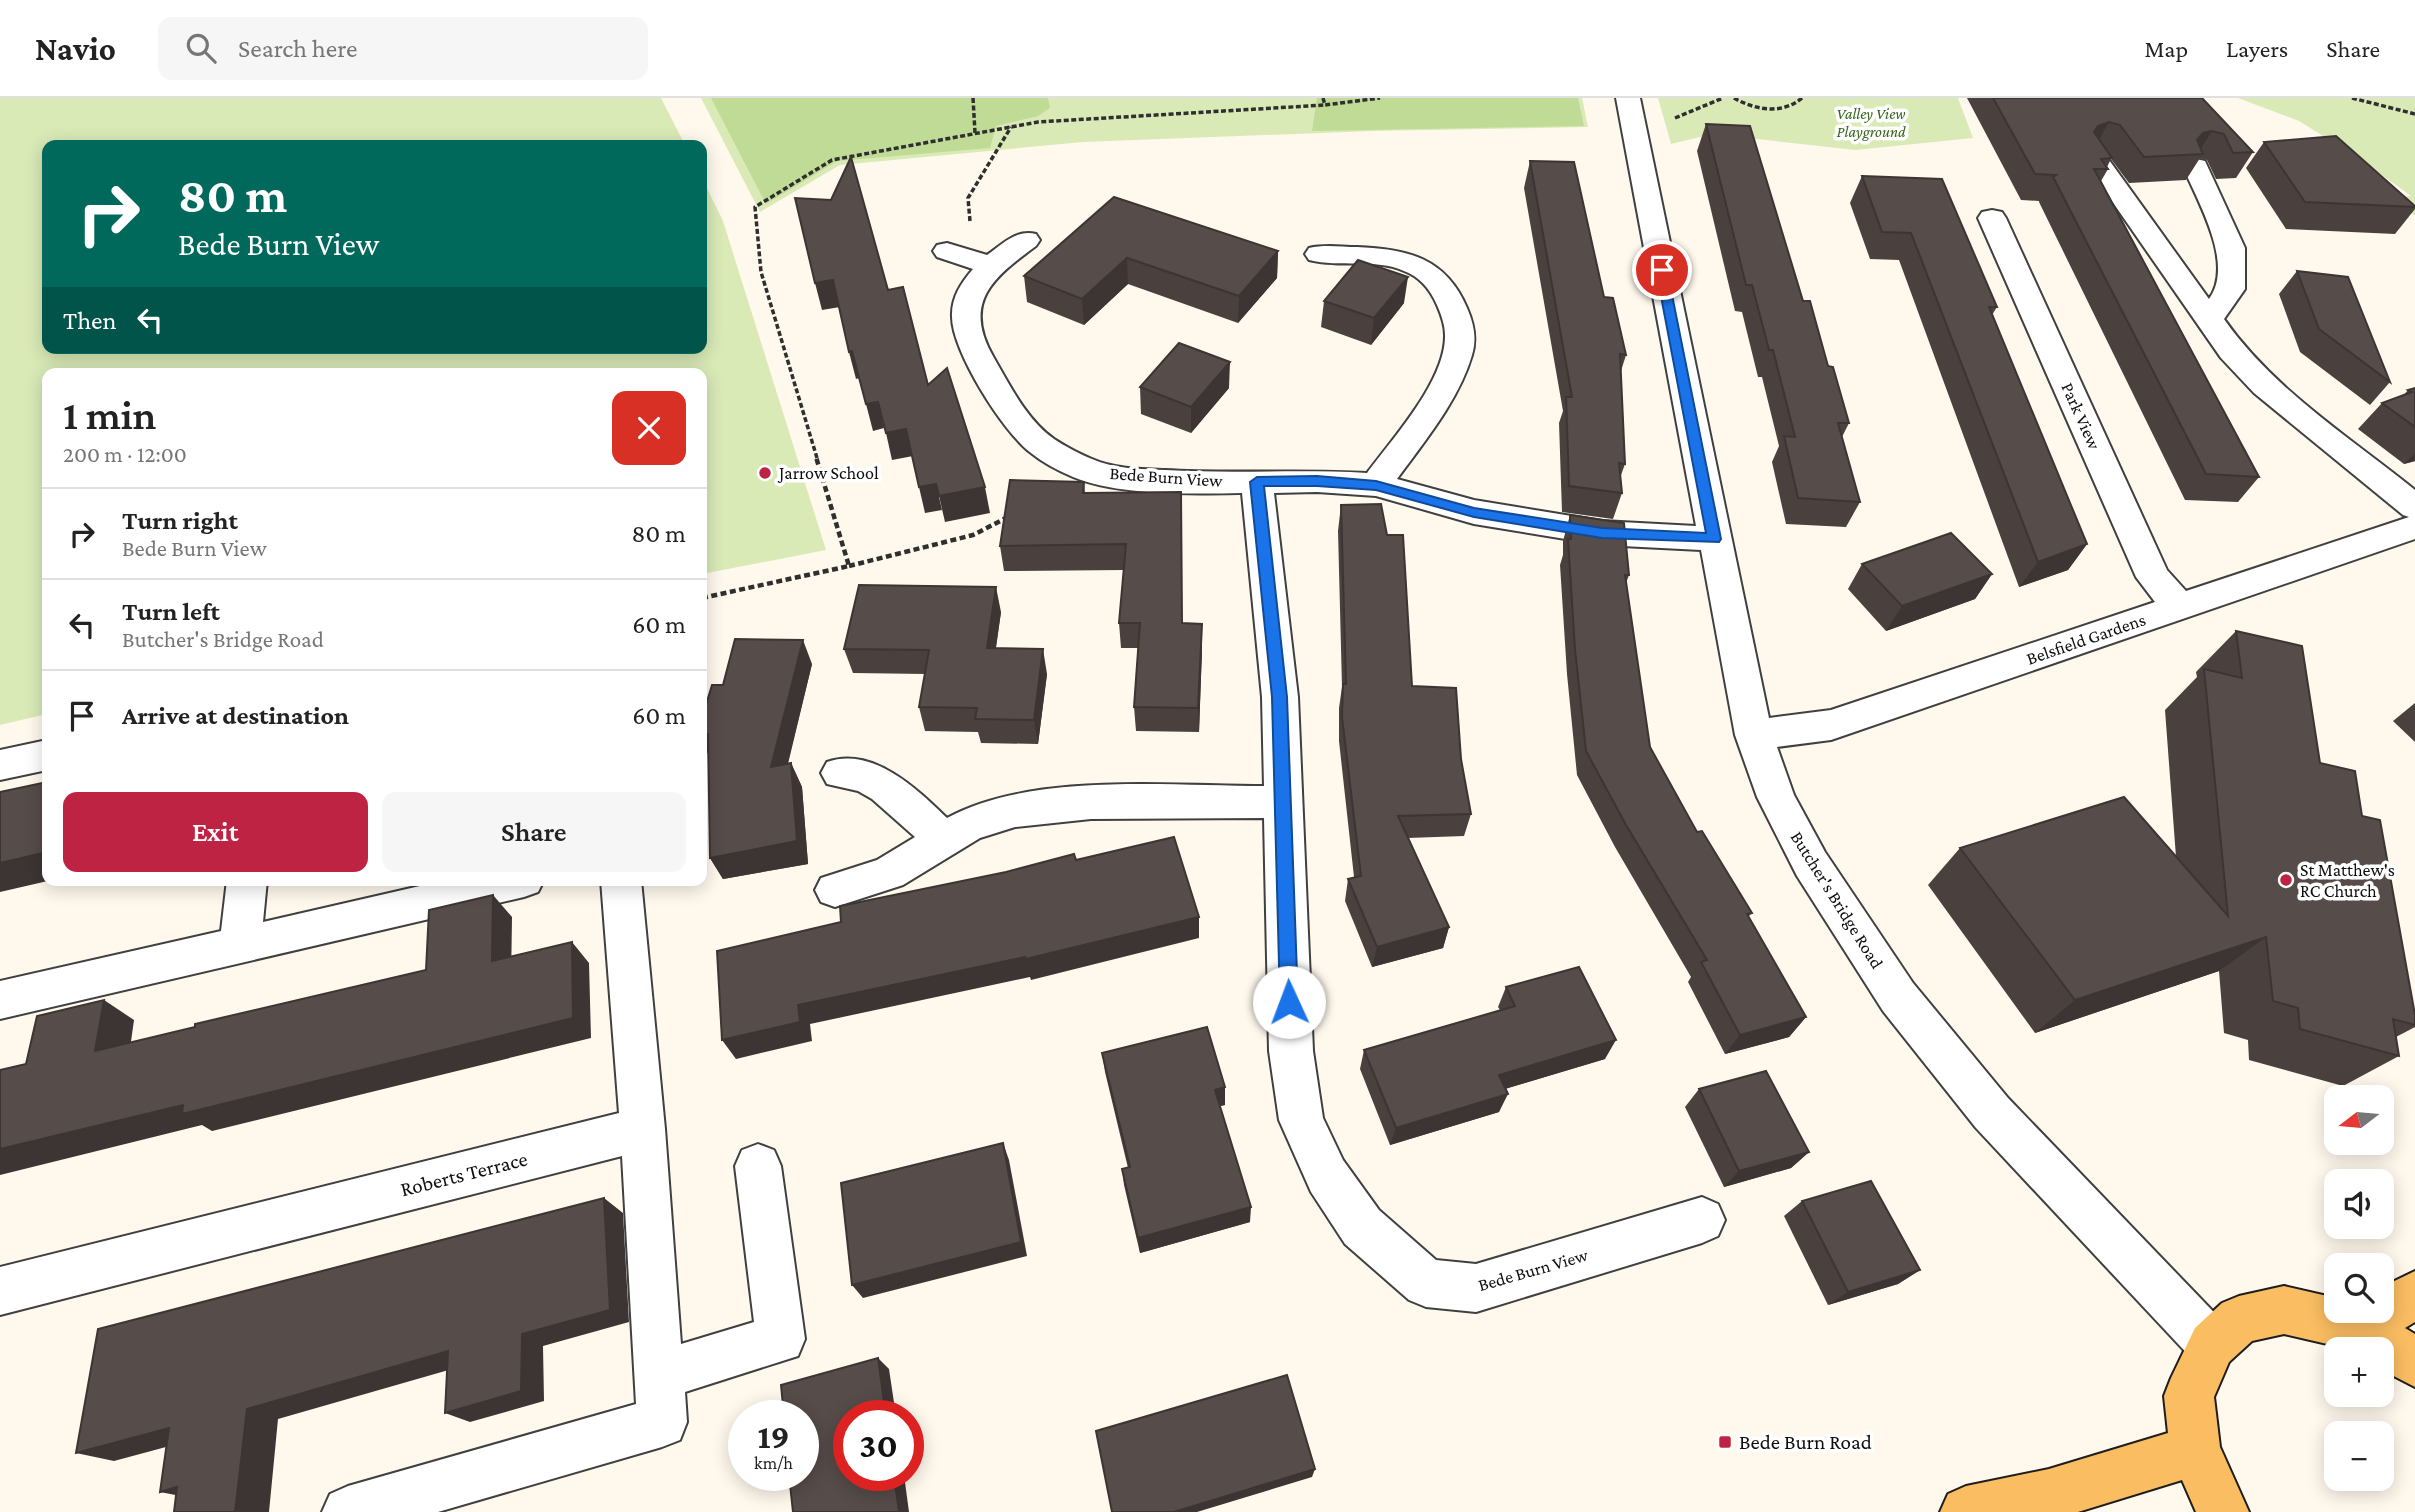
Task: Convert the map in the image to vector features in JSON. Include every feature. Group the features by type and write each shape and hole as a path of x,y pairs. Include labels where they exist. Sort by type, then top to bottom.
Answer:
{"main road":[{"path":"2358,1327 2415,1295"},
{"path":"2223,1512 2195,1450 2189,1396 2211,1345 2239,1320 2284,1310 2358,1327 2415,1362"},
{"path":"1966,1512 2049,1495 2195,1450"}],"street":[{"name":"Butcher's Bridge Road","path":"1628,98 1754,734 1776,797 1811,864 1898,997 1992,1113 2211,1345"},
{"path":"2095,158 2231,351 2265,386 2415,507"},
{"path":"2196,167 2231,248 2231,289 2209,319"},
{"name":"Park View","path":"1992,218 2153,577 2180,607"},
{"path":"1403,261 1416,233"},
{"name":"Bede Burn View","path":"1026,240 983,263 972,288 965,316 973,348 1011,413 1041,445 1084,469 1130,479 1198,483 1317,481 1376,485 1474,512 1602,533 1714,539"},
{"path":"947,251 983,263"},
{"path":"1319,254 1386,257 1412,263 1430,275 1447,293 1456,316 1460,338 1457,356 1444,386 1376,485"},
{"name":"Bede Burn View","path":"1257,482 1280,697 1291,1051 1301,1121 1327,1176 1362,1227 1426,1283 1476,1288 1702,1220"},
{"name":"Belsfield Gardens","path":"1754,734 1831,725 2415,527"},
{"path":"0,765 42,756"},
{"path":"840,773 864,775 887,786 943,840"},
{"path":"835,890 889,873 965,825 997,813 1052,803 1282,802"},
{"path":"240,945 246,886"},
{"path":"0,1000 498,886"},
{"path":"622,886 643,1129 661,1398"},
{"name":"Roberts Terrace","path":"0,1291 643,1129"},
{"path":"348,1512 661,1398 781,1339 758,1166"}],"path":[{"path":"973,98 975,133"},
{"path":"1323,98 1325,105 1381,98"},
{"path":"1635,134 1723,98"},
{"path":"1734,98 1751,106 1778,109 1789,107 1802,98"},
{"path":"2352,98 2415,114"},
{"path":"983,263 968,198 1011,127"},
{"path":"849,566 973,535 1020,511 1072,462"}],"green space":[{"name":"Jarrow School","path":"0,98 661,98 682,140 42,140 42,354 707,354 707,188 723,221 826,550 707,573 707,368 42,368 42,715 0,725"},
{"path":"701,98 1582,98 1588,127 1374,131 1083,142 840,165 760,212"},
{"path":"711,98 1048,98 1050,108 1038,116 996,126 990,148 837,161 766,204"},
{"path":"1317,98 1578,98 1584,126 1312,131"},
{"name":"Valley View Playground","path":"1658,98 1958,98 1973,138 1855,150 1712,134 1671,144"},
{"path":"2238,98 2415,98 2415,216 2391,198 2411,196 2357,157 2299,121"}],"building":[{"path":"1993,98 2202,98 2253,152 2233,153 2224,134 2212,131 2203,133 2197,140 2203,154 2144,157 2120,125 2109,122 2098,126 2094,132 2112,158 2101,159 2108,169 2094,169 2259,477 2206,474 2053,177 2056,175 2035,174"},
{"path":"1706,124 1750,126 1803,301 1810,301 1828,366 1833,367 1849,423 1838,423 1860,502 1798,498 1784,436 1795,437 1773,350 1769,350 1752,285 1746,285"},
{"path":"2336,136 2415,207 2305,202 2264,142"},
{"path":"851,157 888,290 903,287 928,385 947,368 985,487 939,496 936,484 919,487 906,429 886,433 878,402 866,404 852,351 849,352 833,280 815,283 795,198 831,200"},
{"path":"1530,161 1574,162 1604,297 1613,298 1626,355 1620,354 1625,464 1619,463 1622,493 1569,486 1566,397 1572,397"},
{"path":"1862,176 1942,179 1997,307 1989,307 2087,544 2038,562 1911,233 1882,232"},
{"path":"1114,197 1278,251 1239,296 1127,258 1082,299 1024,276"},
{"path":"1358,260 1408,277 1374,318 1324,301"},
{"path":"2297,271 2348,277 2390,382 2319,329"},
{"path":"1179,343 1230,362 1191,407 1140,387"},
{"path":"2415,388 2415,427 2382,403 2412,392 2408,390"},
{"path":"1010,480 1084,482 1083,493 1181,492 1182,623 1202,624 1198,708 1134,707 1140,623 1119,623 1126,544 1000,546"},
{"path":"1381,504 1387,535 1403,535 1412,686 1456,688 1461,759 1471,814 1398,816 1449,927 1377,947 1348,879 1361,876 1342,717 1343,684 1346,684 1341,505"},
{"path":"1570,515 1624,523 1629,575 1625,575 1650,747 1697,832 1702,831 1752,913 1747,914 1806,1017 1740,1035 1701,962 1707,960 1626,825 1586,751 1575,649 1568,539 1571,539"},
{"path":"1951,533 1992,574 1902,606 1862,564"},
{"path":"859,585 996,587 987,648 1043,649 1034,720 975,719 977,708 919,707 929,650 844,649"},
{"path":"2236,631 2302,646 2320,763 2355,771 2362,816 2380,820 2415,1015 2415,1025 2393,1019 2399,1056 2300,1029 2298,1008 2273,1001 2266,937 2075,1000 1960,848 2124,797 2228,916 2204,669 2242,678"},
{"path":"735,639 803,640 771,767 791,763 797,841 710,858 707,702 712,685 723,685"},
{"path":"42,783 42,853 0,863 0,792"},
{"path":"1174,837 1199,917 1026,959 1025,957 798,1005 800,1022 722,1040 717,951 841,922 840,906 1006,872 1074,854 1076,860"},
{"path":"493,895 492,961 572,942 573,1018 182,1114 183,1105 0,1149 0,1070 26,1064 37,1016 104,1000 95,1051 195,1027 195,1024 426,970 429,910"},
{"path":"1579,967 1616,1040 1499,1075 1508,1094 1396,1128 1364,1050 1515,1006 1506,987"},
{"path":"1207,1027 1225,1087 1215,1090 1251,1207 1138,1238 1122,1169 1130,1167 1102,1053"},
{"path":"1766,1071 1809,1152 1739,1171 1699,1089"},
{"path":"1003,1143 1021,1242 852,1285 841,1183"},
{"path":"1871,1181 1920,1270 1848,1292 1802,1201"},
{"path":"604,1198 610,1310 522,1334 521,1391 445,1413 448,1351 247,1409 235,1512 174,1512 177,1487 160,1492 169,1428 76,1453 98,1329"},
{"path":"878,1358 884,1400 833,1400 833,1491 896,1491 899,1512 793,1512 791,1491 819,1491 819,1400 782,1400 781,1385"},
{"path":"1287,1375 1315,1469 1174,1512 1112,1512 1096,1431"}],"place":[{"name":"Jarrow School","path":"765,473"},
{"name":"St Matthew's RC Church","path":"2286,880"},
{"name":"Bede Burn Road","path":"1725,1442"}],"route":[{"path":"1289,1002 1280,697 1257,482 1317,481 1376,485 1474,512 1602,533 1714,539 1662,270"}]}
